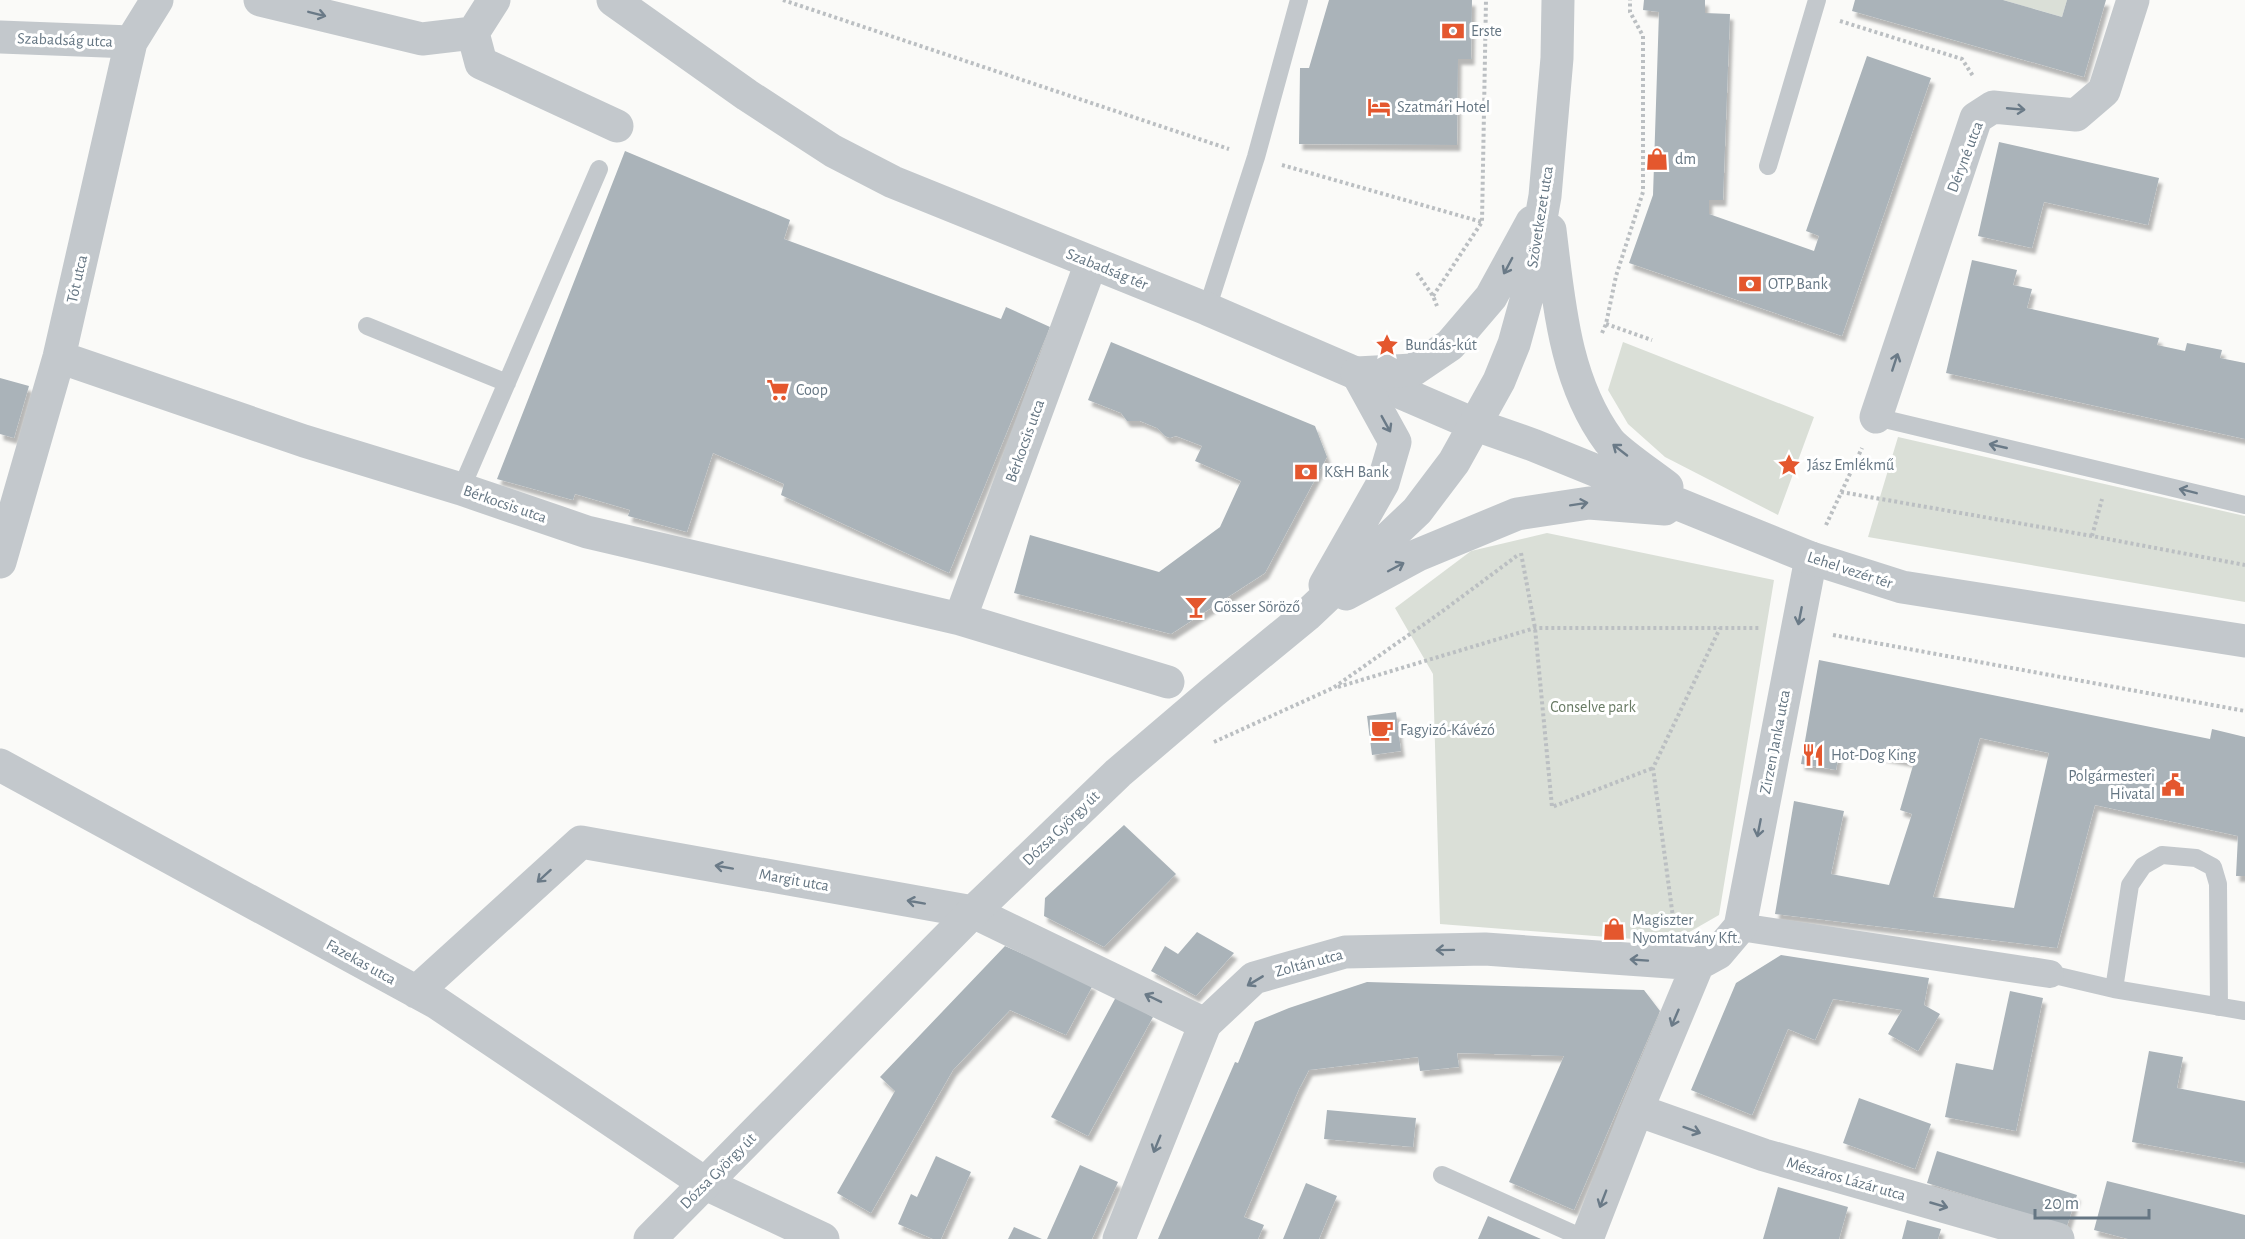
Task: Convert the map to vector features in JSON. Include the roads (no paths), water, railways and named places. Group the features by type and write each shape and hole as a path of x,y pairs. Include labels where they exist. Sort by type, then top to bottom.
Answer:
{"street":[{"name":"Tót utca","path":"0,562 59,357 131,42 157,0"},
{"path":"260,0 422,39 473,33"},
{"path":"494,0 473,33 481,63 617,126"},
{"name":"Szabadság tér","path":"613,0 832,151 893,182 1207,309 1476,424"},
{"name":"Szövetkezet utca","path":"1476,424 1499,381 1514,344 1527,297 1545,196 1557,58 1558,0"},
{"name":"Déryné utca","path":"1876,417 1976,118 1993,107 2076,115 2104,91 2133,0"},
{"name":"Szabadság utca","path":"0,37 131,42"},
{"path":"1307,615 1383,483 1395,442 1357,373 1413,370 1450,345 1491,297 1545,196"},
{"path":"1545,196 1560,316 1578,386 1610,442 1700,512"},
{"name":"Bérkocsis utca","path":"960,619 1091,263"},
{"name":"Bérkocsis utca","path":"59,357 304,441 461,489 587,532 960,619 1168,682"},
{"name":"Lehel vezér tér","path":"1476,424 1811,558 1902,587 2245,641"},
{"name":"Dózsa György út","path":"650,1239 973,912 1118,773 1307,615 1417,511 1454,462 1476,424"},
{"path":"1307,615 1418,555 1517,514 1589,503 1700,512"},
{"name":"Zirzen Janka utca","path":"1698,964 1718,953 1740,927 1811,558"},
{"name":"Fazekas utca","path":"0,765 437,1003 706,1184 823,1239"},
{"name":"Margit utca","path":"416,992 581,842 973,912 1205,1024"},
{"path":"1740,927 2050,974"},
{"name":"Zoltán utca","path":"1119,1239 1205,1024 1254,978 1345,952 1485,949 1698,964"},
{"path":"1586,1239 1698,964"},
{"name":"Mészáros Lázár utca","path":"1637,1110 1764,1155 2058,1239"}],"lane":[{"path":"1207,309 1256,158 1299,0"},
{"path":"1768,166 1815,6"},
{"path":"461,489 599,169"},
{"path":"367,326 507,382"},
{"path":"1876,417 2245,505"},
{"path":"2114,989 2130,885 2143,866 2162,855 2196,858 2213,867 2218,884 2219,1007"},
{"path":"2050,974 2114,989 2245,1011"},
{"path":"1442,1176 1586,1239"}],"place":[{"name":"Erste","path":"1453,31"},
{"name":"Szatmári Hotel","path":"1379,107"},
{"name":"dm","path":"1657,159"},
{"name":"OTP Bank","path":"1750,284"},
{"name":"Bundás-kút","path":"1387,345"},
{"name":"Coop","path":"778,390"},
{"name":"Jász Emlékmű","path":"1789,465"},
{"name":"K&H Bank","path":"1306,472"},
{"name":"Gösser Söröző","path":"1196,607"},
{"name":"Fagyizó-Kávézó","path":"1382,730"},
{"name":"Hot-Dog King","path":"1813,755"},
{"name":"Polgármesteri Hivatal","path":"2173,785"},
{"name":"Magiszter Nyomtatvány Kft.","path":"1614,929"}],"park label":[{"name":"Conselve park","path":"1593,707"}]}
